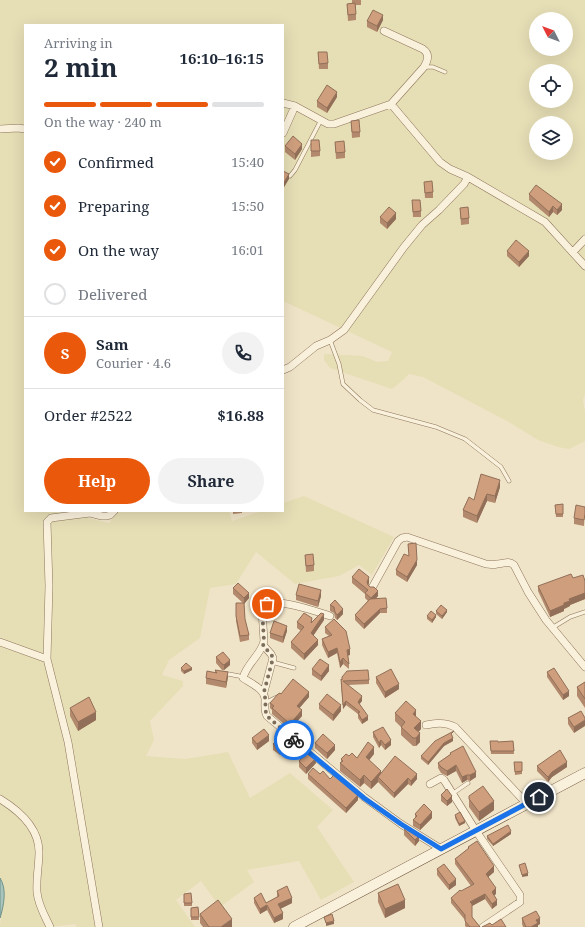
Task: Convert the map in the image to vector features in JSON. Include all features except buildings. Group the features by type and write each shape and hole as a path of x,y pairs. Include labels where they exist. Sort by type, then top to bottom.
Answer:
{"main road":[{"path":"294,927 585,773"}],"street":[{"path":"284,103 295,106 328,124 334,124 391,104 424,67 428,56 426,52 384,31"},
{"path":"391,104 440,162 545,222 585,266"},
{"path":"284,131 295,106"},
{"path":"0,129 24,129"},
{"path":"284,370 290,367 316,346 330,340 344,330 404,247 422,225 464,184 468,177"},
{"path":"573,252 585,239"},
{"path":"99,927 68,742 48,659 49,586 47,522 51,518 90,513 107,516 113,512"},
{"path":"372,588 398,541 407,537 486,564 511,563 514,565 528,592 552,628 585,666"},
{"path":"264,692 243,678 246,669 263,646 263,607 267,604 289,604 330,616"},
{"path":"0,642 48,659"},
{"path":"263,646 272,655 272,662 264,692 265,713 267,716 364,798 401,824 441,849"},
{"path":"426,725 442,723 455,727 527,804"},
{"path":"430,784 441,778 442,779 517,890 520,898 520,902 483,927"},
{"path":"0,799 19,812 27,821 36,837 39,851 37,894 39,904 50,927"}],"lane":[{"path":"424,67 432,67 445,72"},
{"path":"290,176 295,170 321,120"},
{"path":"330,340 340,364 343,384 360,400 373,410 436,427 465,439 500,467 510,481"},
{"path":"552,628 570,617 585,612"},
{"path":"272,662 294,668"},
{"path":"215,672 243,678"},
{"path":"265,703 280,695"},
{"path":"452,794 468,783"}],"shaded area":[{"path":"0,0 585,0 585,394 583,400 585,412 585,441 569,449 538,440 507,421 423,377 409,374 392,389 330,368 324,360 324,354 363,356 377,362 388,361 392,352 284,301 284,24 24,24 24,512 88,512 88,518 109,523 117,512 229,512 232,521 258,512 284,512 284,503 304,496 394,537 372,575 359,565 339,576 295,584 256,552 236,584 210,588 200,638 169,660 162,675 183,681 183,686 150,721 154,740 146,756 185,759 228,752 250,798 290,773 333,810 317,827 354,882 321,900 299,861 247,870 254,882 220,907 201,881 176,900 195,927 77,927 75,924 50,927 0,927 4,885 0,878"}],"water":[{"path":"0,878 4,887 4,903 0,918"}],"way so far":[{"path":"267,604 262,610 263,646 273,658 264,692 266,715 294,740"}],"route":[{"path":"294,740 364,798 401,824 441,849 539,797"}]}
